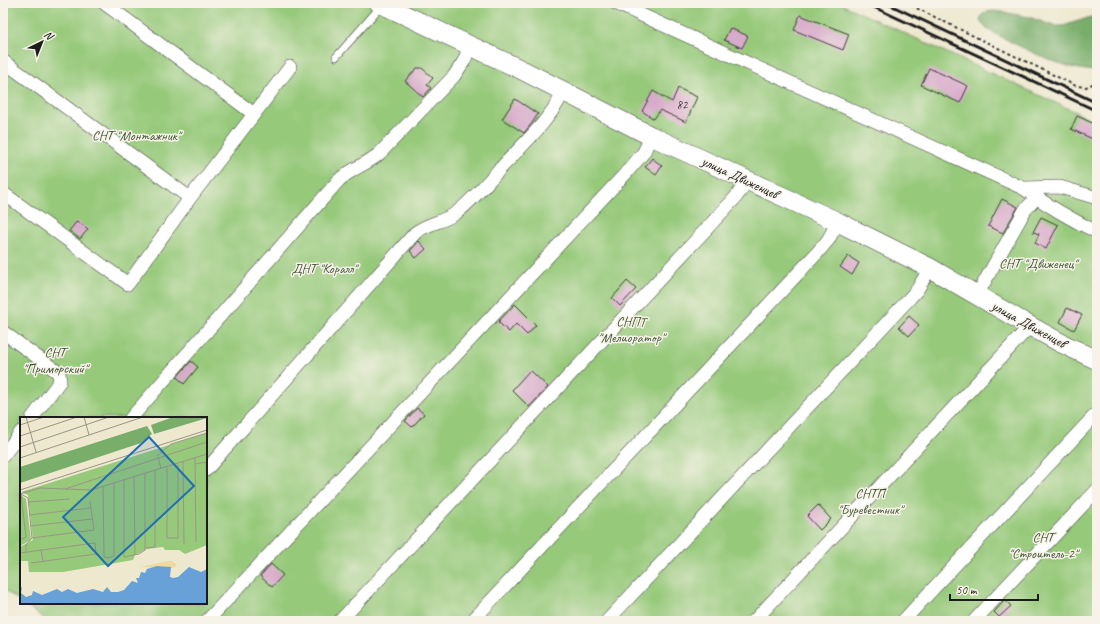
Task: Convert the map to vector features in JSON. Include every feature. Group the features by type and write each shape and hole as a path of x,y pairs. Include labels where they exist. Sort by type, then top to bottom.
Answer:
{"street":[{"path":"104,3 254,114"},
{"path":"615,3 1023,188 1060,213 1097,232"},
{"name":"улица Движенцев","path":"380,4 564,91 651,136 838,222 930,268 1060,343 1097,360"},
{"path":"132,417 339,180 353,169 375,158 454,76 464,61 470,46"},
{"path":"3,61 190,198"},
{"path":"3,193 128,284 190,198 290,67"},
{"path":"207,469 415,233 420,229 452,216 458,212 546,120 564,91"},
{"path":"207,621 627,172 644,152 651,136"},
{"path":"340,621 736,197 748,181"},
{"path":"1023,188 1060,187 1097,198"},
{"path":"977,295 1025,210 1036,198"},
{"path":"472,621 801,270 828,240 838,222"},
{"path":"607,621 908,300 930,268"},
{"path":"754,621 1030,326"},
{"path":"3,332 58,372 60,381 33,417"},
{"path":"903,621 1097,413"},
{"path":"3,456 20,433"},
{"path":"974,621 1097,490"}],"lane":[{"path":"336,57 380,4"}],"path":[{"path":"906,3 1076,86 1086,87 1097,82"}],"green space":[{"path":"3,3 839,3 1097,123 1097,621 48,621 23,604 207,604 207,417 20,417 20,601 3,589"},
{"path":"993,11 1029,17 1054,26 1063,26 1097,15 1097,70 1086,70 1058,63 990,31 980,21 982,15 986,12"}],"building":[{"path":"800,15 849,34 843,50 794,30"},
{"path":"730,28 748,36 742,48 724,40"},
{"path":"417,68 422,68 433,78 427,85 431,88 423,97 405,81"},
{"path":"929,68 968,86 960,103 921,85"},
{"path":"678,88 697,97 686,122 660,110 654,119 642,111 653,91 672,102"},
{"path":"515,99 538,114 524,133 502,119"},
{"path":"1077,116 1097,125 1097,141 1071,129"},
{"path":"652,158 662,166 656,175 645,167"},
{"path":"1002,199 1018,207 1003,233 988,226"},
{"path":"1041,217 1058,225 1046,249 1035,243 1039,234 1033,232"},
{"path":"77,221 88,229 80,239 69,231"},
{"path":"419,241 426,249 416,258 410,251"},
{"path":"848,256 859,263 852,275 840,267"},
{"path":"627,281 636,289 620,306 612,298"},
{"path":"515,304 536,325 527,335 516,324 509,332 498,322"},
{"path":"1067,308 1082,315 1074,330 1060,322"},
{"path":"909,316 919,325 909,336 899,327"},
{"path":"191,361 198,367 184,384 177,377"},
{"path":"530,370 548,387 529,407 512,390"},
{"path":"417,408 424,414 412,427 405,421"},
{"path":"818,505 831,519 820,530 807,516"},
{"path":"271,564 283,575 272,587 260,576"},
{"path":"1005,600 1011,606 999,617 994,612"}],"railway":[{"path":"865,3 1097,111"},
{"path":"886,3 1097,103"}],"park label":[{"name":"СНТ \"Монтажник\"","path":"136,135"},
{"name":"СНТ \"Движенец\"","path":"1038,263"},
{"name":"ДНТ \"Коралл\"","path":"324,268"},
{"name":"СНПТ \"Мелиоратор\"","path":"631,330"},
{"name":"СНТ \"Приморский\"","path":"55,360"},
{"name":"СНТП \"Буревестник\"","path":"870,502"},
{"name":"СНТ \"Строитель-2\"","path":"1043,546"}]}
